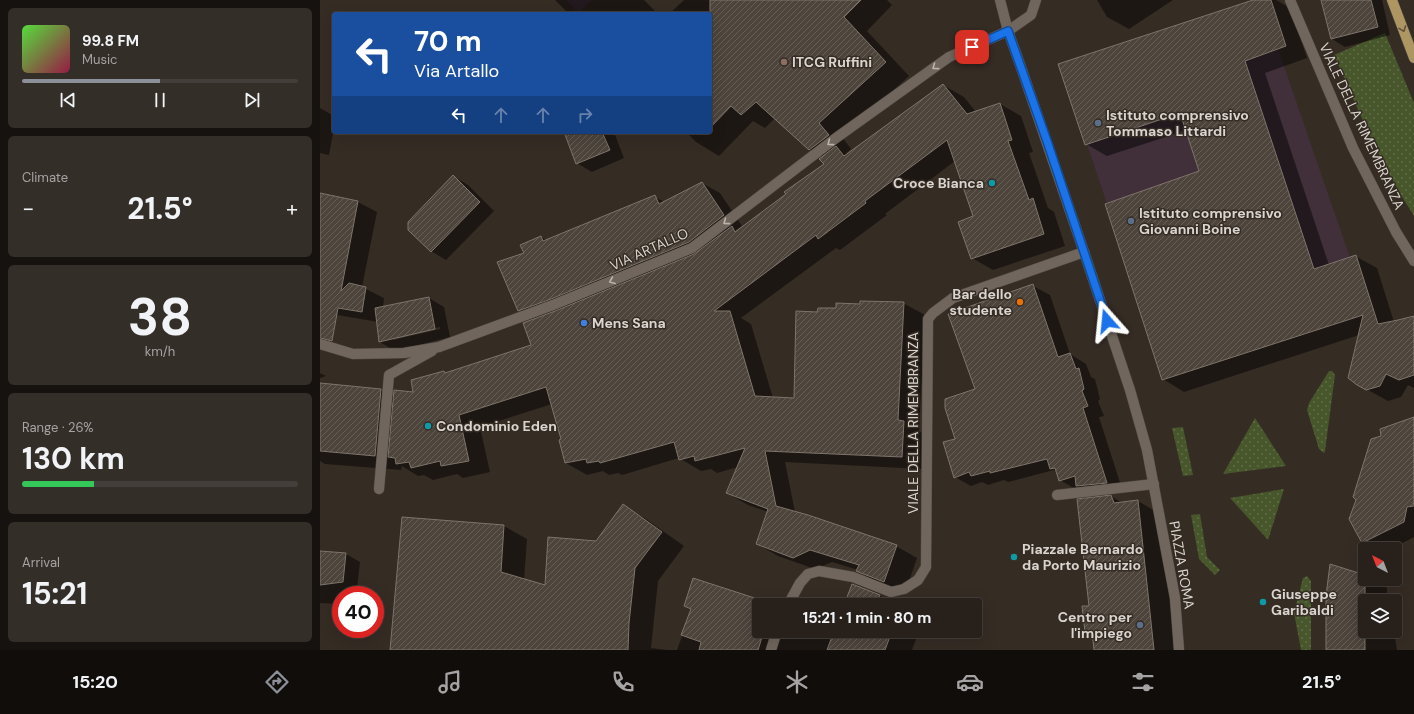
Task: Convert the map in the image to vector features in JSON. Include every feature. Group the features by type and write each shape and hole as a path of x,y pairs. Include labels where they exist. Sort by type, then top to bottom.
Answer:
{"main road":[{"path":"1392,0 1414,58"}],"street":[{"path":"1000,0 1008,31 1084,252"},
{"path":"1008,31 1031,15 1036,0"},
{"name":"VIALE DELLA RIMEMBRANZA","path":"1290,0 1353,148 1396,232 1414,261"},
{"name":"VIA ARTALLO","path":"320,344 353,354 404,353 439,347 553,305 692,248 836,138 949,57 1008,31"},
{"name":"VIALE DELLA RIMEMBRANZA","path":"792,598 800,583 808,574 819,571 853,577 891,592 904,589 918,580 926,567 928,319 933,313 954,298 1084,252"},
{"name":"PIAZZA ROMA","path":"1084,252 1130,390 1147,450 1175,598 1179,650"},
{"path":"379,488 389,375 439,347"},
{"path":"1056,495 1154,484"},
{"path":"771,650 775,638"}],"shaded area":[{"path":"566,0 592,0 579,12 577,12"},
{"path":"1262,2 1367,307 1164,374 1062,70"}],"green space":[{"path":"1385,33 1414,103 1414,216 1391,177 1361,117 1334,55"},
{"path":"1329,371 1332,371 1335,375 1324,453 1319,449 1307,410 1309,403"},
{"path":"1255,418 1286,466 1223,474"},
{"path":"1183,427 1193,475 1183,476 1172,428"},
{"path":"1284,489 1268,540 1230,498"},
{"path":"1200,514 1207,557 1220,570 1215,575 1199,559 1191,515"},
{"path":"1307,576 1311,581 1311,650 1301,650 1294,613 1303,578"}],"building":[{"name":"ITCG Ruffini","path":"710,0 861,0 844,17 886,62 819,123 829,135 809,150 756,102 741,115 731,106 712,126 712,12 710,12"},
{"path":"1253,0 1271,0 1286,46 1245,61 1314,269 1356,255 1378,324 1414,316 1414,375 1399,380 1386,374 1380,386 1366,390 1348,378 1363,315 1162,380 1105,204 1199,171 1180,113 1085,145 1058,64"},
{"path":"1321,0 1371,0 1378,27 1331,39"},
{"path":"943,84 967,114 1000,103 1012,140 1008,141 1029,200 1033,198 1044,234 971,259 958,222 973,216 947,140 865,201 866,203 818,239 816,235 714,311 730,311 755,396 794,398 796,311 817,312 818,308 836,308 836,303 860,304 860,301 904,302 898,420 904,421 902,457 765,451 776,506 808,515 897,545 884,582 856,571 859,565 810,550 793,558 756,544 768,509 726,493 745,448 695,461 694,456 679,460 674,442 600,463 599,461 587,463 586,459 565,463 559,440 561,439 546,387 459,415 469,461 441,466 440,461 411,468 409,462 396,464 395,458 388,457 394,390 413,392 411,380 444,371 445,373 531,345 523,323 694,254 732,226 735,232 786,194 784,192 824,164 819,159 836,146 844,156"},
{"path":"565,134 603,134 610,150 576,164"},
{"path":"453,175 480,202 431,252 408,230 408,222"},
{"path":"702,182 724,215 689,242 551,299 518,311 497,262 524,253 520,245 541,236 543,241 655,195 659,204"},
{"path":"320,193 358,201 341,291 349,283 366,287 362,312 338,308 332,341 320,338"},
{"path":"1033,284 1058,357 1070,353 1076,369 1079,368 1084,389 1082,391 1088,406 1083,408 1107,483 1076,486 1075,476 1059,481 1055,468 1050,469 1047,459 990,473 990,471 971,476 969,472 954,478 943,442 955,439 945,408 945,399 975,389 948,314"},
{"path":"429,297 435,329 379,342 375,308"},
{"path":"320,383 381,389 375,456 320,451"},
{"path":"1414,417 1414,506 1407,507 1404,522 1361,542 1349,519 1356,500 1353,497 1371,439 1381,436 1380,429"},
{"path":"1111,495 1114,503 1138,500 1154,650 1094,650 1092,632 1085,632 1082,606 1089,606 1077,499"},
{"path":"623,504 662,532 635,568 629,623 628,650 390,650 402,517 504,525 501,572 545,585 548,537 596,541"},
{"path":"320,551 346,553 343,582 320,585"},
{"path":"1330,564 1358,573 1358,586 1365,586 1365,594 1358,594 1358,638 1365,638 1365,650 1326,650 1326,596"},
{"path":"693,578 755,598 752,598 752,638 762,638 758,650 699,650 701,642 681,635 691,609 684,606"},
{"path":"852,584 880,595 878,598 847,598"},
{"path":"831,638 889,638 885,650 827,650"}],"place":[{"name":"ITCG Ruffini","path":"784,62"},
{"name":"Istituto comprensivo Tommaso Littardi","path":"1098,123"},
{"name":"Croce Bianca","path":"992,183"},
{"name":"Istituto comprensivo Giovanni Boine","path":"1131,221"},
{"name":"Bar dello studente","path":"1020,302"},
{"name":"Mens Sana","path":"584,323"},
{"name":"Condominio Eden","path":"428,426"},
{"name":"Piazzale Bernardo da Porto Maurizio","path":"1014,557"},
{"name":"Giuseppe Garibaldi","path":"1263,602"},
{"name":"Centro per l'impiego","path":"1140,625"}],"route":[{"path":"972,47 1008,31 1047,141 1107,321"}]}
